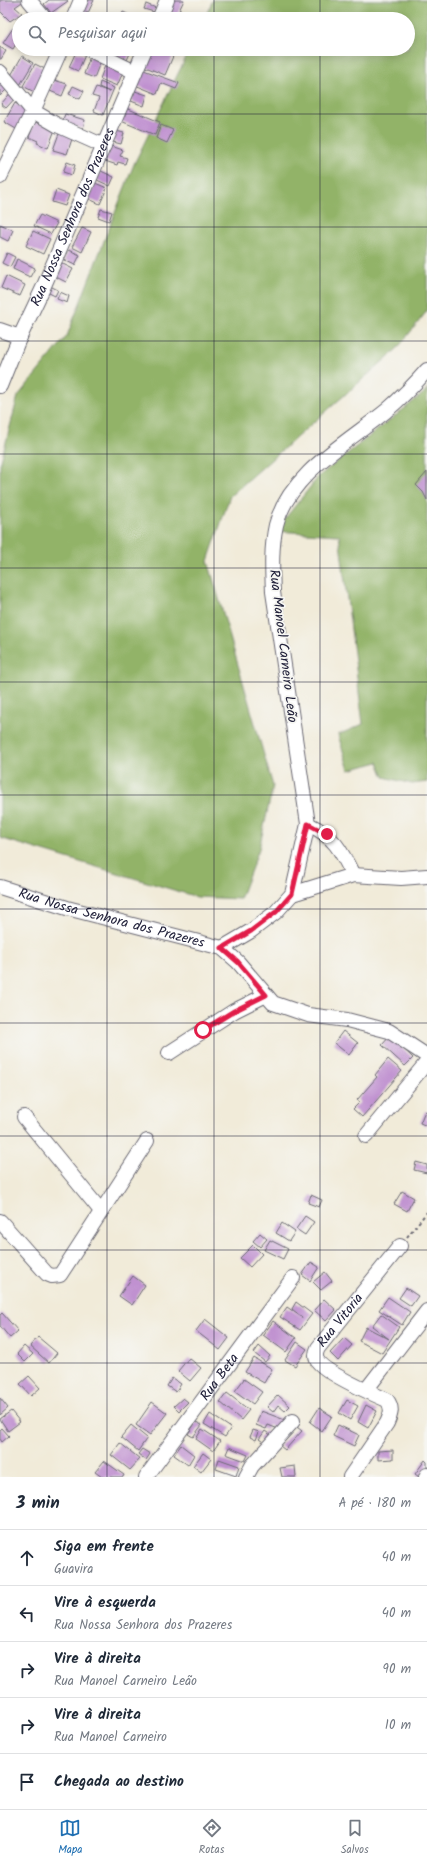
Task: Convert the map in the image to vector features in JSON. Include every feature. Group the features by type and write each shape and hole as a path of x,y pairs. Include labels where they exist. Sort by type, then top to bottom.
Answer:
{"street":[{"path":"29,0 39,12"},
{"path":"76,12 81,0"},
{"path":"162,12 167,0"},
{"path":"0,178 3,163 33,111 58,56"},
{"path":"102,56 135,72"},
{"name":"Rua Nossa Senhora dos Prazeres","path":"0,386 143,56"},
{"path":"0,72 33,111 57,125 104,146"},
{"path":"0,330 20,337"},
{"name":"Rua Manoel Carneiro Leão","path":"222,948 251,931 276,912 292,894 308,824 273,592 272,554 277,524 288,497 306,475 350,437 391,406 413,387 427,370"},
{"path":"308,824 319,829 333,839 343,853 353,875"},
{"path":"292,894 353,875 401,878 427,876"},
{"name":"Rua Nossa Senhora dos Prazeres","path":"0,887 67,908 222,948 238,962 273,1003 308,1015 370,1025 389,1031 427,1056"},
{"path":"169,1053 234,1011 266,995"},
{"path":"366,1136 427,1062"},
{"path":"24,1117 101,1211"},
{"path":"0,1221 47,1274 56,1276 60,1275 147,1141"},
{"name":"Rua Vitoria","path":"350,1477 388,1423 391,1409 390,1404 387,1400 321,1365 316,1354 318,1348 400,1246"},
{"name":"Rua Beta","path":"146,1477 293,1278"},
{"path":"366,1390 427,1311"},
{"path":"246,1477 252,1466 293,1421"}],"path":[{"path":"400,1246 427,1212"}],"green space":[{"path":"213,0 427,0 427,311 397,349 230,496 208,561 273,786 259,849 240,899 197,897 0,838 0,465 18,396 67,336 134,164 187,56 415,56 415,12 207,12"},
{"path":"427,388 427,782 412,784 384,777 378,762 349,770 338,735 363,724 339,535 275,531 319,476 424,393"}],"building":[{"path":"0,0 25,0 15,7 21,12 12,12 12,20 10,21 0,11"},
{"path":"49,0 68,1 52,12 50,12 44,4"},
{"path":"85,0 94,0 88,12 81,10"},
{"path":"172,0 184,0 178,12 167,11"},
{"path":"146,4 156,8 154,12 144,9"},
{"path":"12,30 12,48 3,43"},
{"path":"0,47 6,51 1,59 0,59"},
{"path":"22,56 33,63 20,85 9,79"},
{"path":"74,56 85,56 78,71 69,67"},
{"path":"90,56 101,60 94,78 84,74"},
{"path":"118,56 129,56 127,60"},
{"path":"148,56 173,56 165,75 143,66"},
{"path":"106,63 124,70 117,86 100,79"},
{"path":"35,64 49,71 36,93 23,86"},
{"path":"141,69 179,83 176,89 161,83 157,94 135,85"},
{"path":"54,80 67,84 62,96 50,91"},
{"path":"2,81 8,88 0,96 0,83"},
{"path":"100,82 114,88 103,115 94,111 99,98 92,96 96,87 110,92 99,87"},
{"path":"73,86 84,91 80,99 69,94"},
{"path":"13,90 18,95 6,108 1,104"},
{"path":"135,91 147,95 144,106 131,101"},
{"path":"15,103 29,111 18,130 4,122"},
{"path":"126,108 160,122 155,135 121,121"},
{"path":"65,114 85,120 83,129 62,122"},
{"path":"35,122 56,127 48,148 29,137"},
{"path":"161,125 173,130 167,143 156,138"},
{"path":"61,128 74,133 67,154 53,150"},
{"path":"116,131 124,133 121,144 113,142"},
{"path":"111,146 123,150 120,156 127,158 125,164 118,162 117,165 105,161"},
{"path":"67,162 75,165 72,175 63,172"},
{"path":"101,171 114,177 110,186 97,180"},
{"path":"95,183 107,188 100,204 89,199"},
{"path":"56,190 69,195 65,206 52,202"},
{"path":"101,209 112,212 109,221 98,217"},
{"path":"40,215 57,223 51,234 34,226"},
{"path":"0,224 13,230 8,241 0,237"},
{"path":"82,228 91,232 82,252 72,247"},
{"path":"33,231 50,239 43,254 26,246"},
{"path":"69,250 80,255 75,265 64,260"},
{"path":"7,253 15,257 10,267 2,263"},
{"path":"17,259 35,268 30,277 13,269"},
{"path":"61,263 73,269 66,282 54,276"},
{"path":"6,276 25,285 20,296 1,288"},
{"path":"50,286 58,290 55,296 47,292"},
{"path":"60,292 69,296 67,303 57,299"},
{"path":"427,472 427,500 423,492 416,485"},
{"path":"343,1031 358,1043 349,1055 334,1043"},
{"path":"390,1036 413,1058 405,1066 382,1045"},
{"path":"388,1059 402,1071 362,1117 353,1109 360,1102 357,1100 377,1077 375,1075"},
{"path":"425,1111 427,1112 427,1126 420,1123"},
{"path":"416,1162 427,1165 427,1173 414,1170"},
{"path":"402,1191 414,1198 407,1211 394,1204"},
{"path":"311,1195 322,1200 319,1207 308,1203"},
{"path":"305,1216 314,1222 305,1235 296,1229"},
{"path":"282,1223 295,1232 289,1241 276,1233"},
{"path":"260,1233 267,1239 260,1247 253,1241"},
{"path":"270,1240 288,1249 283,1259 264,1250"},
{"path":"253,1245 262,1254 250,1267 240,1258"},
{"path":"311,1262 319,1267 310,1281 302,1275"},
{"path":"325,1272 332,1281 321,1290 313,1282"},
{"path":"133,1276 145,1285 132,1305 119,1296"},
{"path":"406,1288 418,1296 411,1306 399,1298"},
{"path":"388,1297 410,1312 402,1325 379,1310"},
{"path":"324,1299 336,1310 326,1321 314,1310"},
{"path":"296,1302 312,1314 300,1330 280,1317 287,1307 303,1318 292,1309"},
{"path":"2,1313 18,1331 10,1338 0,1326 0,1315"},
{"path":"381,1314 399,1327 382,1353 359,1341 366,1327 389,1339 372,1326"},
{"path":"205,1319 229,1338 220,1350 196,1331"},
{"path":"273,1321 296,1338 286,1352 263,1335"},
{"path":"38,1337 57,1353 49,1363 30,1346"},
{"path":"344,1338 352,1345 338,1361 330,1353"},
{"path":"297,1342 307,1349 295,1366 285,1360"},
{"path":"24,1346 33,1354 25,1362 17,1354"},
{"path":"259,1346 270,1356 265,1362 254,1353"},
{"path":"189,1358 201,1368 190,1381 178,1371"},
{"path":"254,1358 272,1369 264,1383 245,1372"},
{"path":"29,1376 40,1388 31,1396 20,1384"},
{"path":"172,1378 181,1384 176,1392 167,1386"},
{"path":"244,1379 262,1392 253,1404 235,1391"},
{"path":"227,1393 249,1410 241,1420 220,1402"},
{"path":"278,1395 290,1406 285,1411 278,1405 273,1412 267,1407"},
{"path":"0,1398 8,1408 0,1415"},
{"path":"183,1398 188,1402 179,1411 174,1406"},
{"path":"347,1400 358,1406 350,1420 339,1413"},
{"path":"152,1402 167,1413 150,1435 136,1425"},
{"path":"366,1405 377,1411 368,1428 358,1422"},
{"path":"319,1408 332,1416 322,1431 310,1422"},
{"path":"11,1411 20,1422 8,1431 0,1419"},
{"path":"261,1411 285,1420 281,1430 268,1425 266,1429 256,1425"},
{"path":"210,1414 231,1428 225,1437 204,1424"},
{"path":"196,1422 202,1425 193,1437 188,1434"},
{"path":"131,1425 147,1438 138,1451 121,1437"},
{"path":"338,1425 359,1435 354,1446 333,1436"},
{"path":"297,1427 302,1431 285,1450 280,1446"},
{"path":"2,1428 9,1436 2,1442 0,1439 0,1430"},
{"path":"202,1429 220,1441 213,1451 196,1439"},
{"path":"253,1430 259,1432 256,1440 250,1437"},
{"path":"265,1431 272,1436 266,1444 259,1439"},
{"path":"120,1443 140,1459 130,1470 111,1455"},
{"path":"181,1445 194,1455 188,1465 174,1455"},
{"path":"229,1447 248,1455 245,1461 226,1454"},
{"path":"142,1449 150,1454 146,1460 138,1454"},
{"path":"393,1450 393,1459 378,1460 378,1451"},
{"path":"203,1453 211,1459 201,1472 193,1466"},
{"path":"219,1459 239,1466 236,1476 216,1469"},
{"path":"425,1460 427,1462 427,1468 419,1477 415,1474"},
{"path":"104,1461 124,1475 123,1477 102,1477 95,1472"},
{"path":"295,1466 296,1477 282,1477 280,1468"}],"route":[{"path":"203,1030 234,1011 266,995 254,983 238,962 222,948 251,931 276,912 292,894 308,824 327,834"}]}
